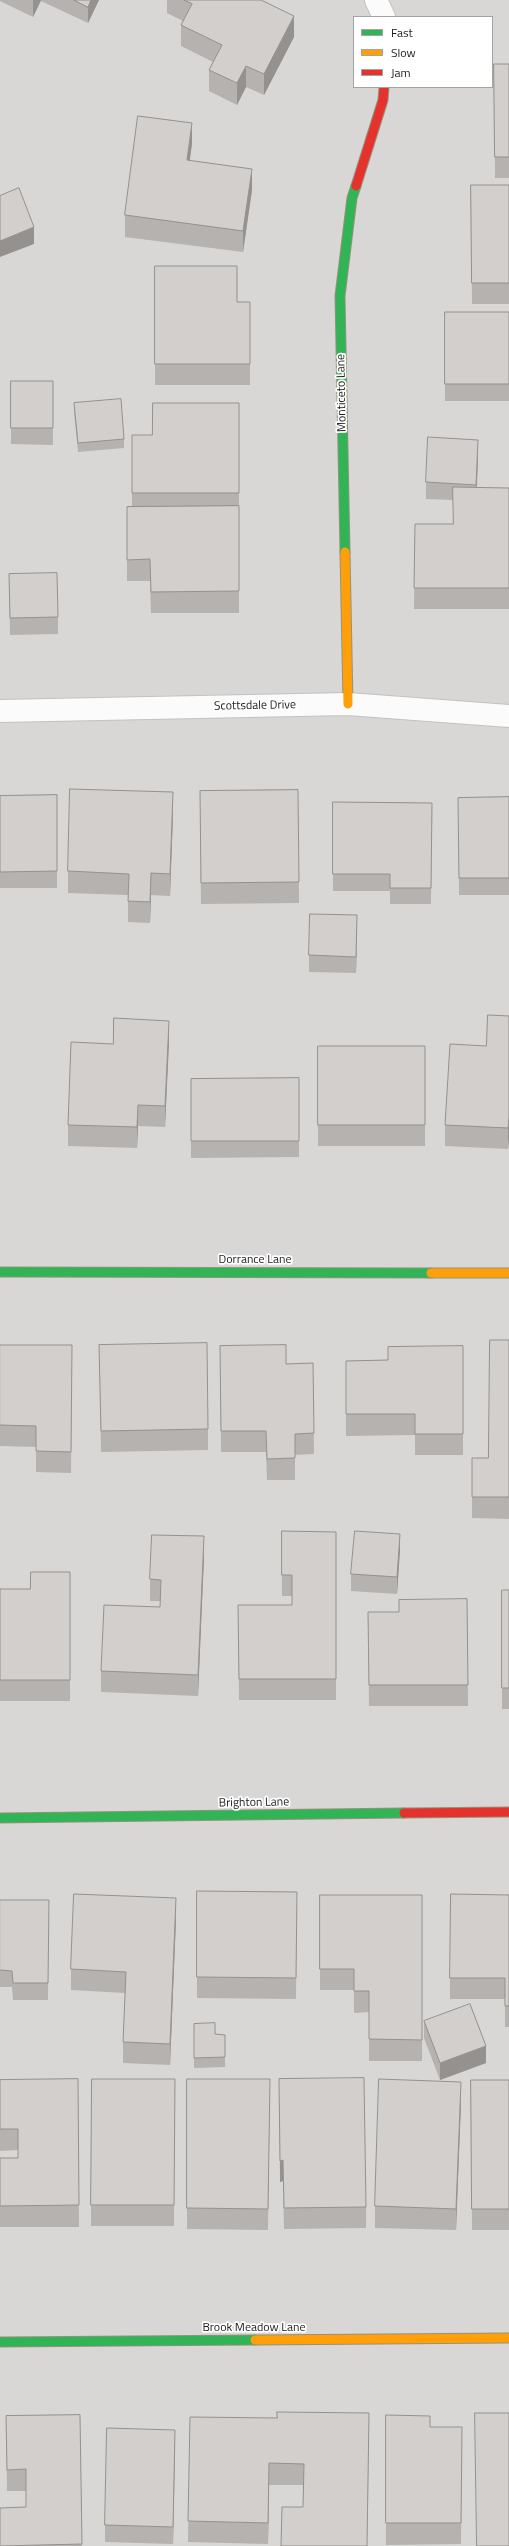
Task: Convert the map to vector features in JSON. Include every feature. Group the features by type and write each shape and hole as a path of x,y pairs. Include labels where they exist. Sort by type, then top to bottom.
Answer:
{"street":[{"path":"376,0 384,16"},
{"name":"Monticeto Lane","path":"348,704 340,296 352,198 383,100 384,88"},
{"name":"Scottsdale Drive","path":"0,711 348,704 509,716"},
{"name":"Dorrance Lane","path":"0,1272 509,1272"},
{"name":"Brighton Lane","path":"0,1818 509,1812"},
{"name":"Brook Meadow Lane","path":"0,2342 509,2338"}],"shaded area":[{"path":"0,0 509,0 509,2546 0,2546"}],"building":[{"path":"74,0 91,0 88,7"},
{"path":"184,0 261,0 294,16 264,74 246,66 237,83 209,70 222,45 181,25 192,4"},
{"path":"494,64 509,64 509,157 495,157"},
{"path":"138,116 192,123 187,160 252,169 243,231 125,215"},
{"path":"471,185 509,185 509,283 472,283"},
{"path":"19,188 34,227 0,241 0,196"},
{"path":"155,266 237,266 237,302 250,302 250,364 155,364"},
{"path":"445,312 509,312 509,384 445,384"},
{"path":"11,381 53,381 53,428 11,428"},
{"path":"121,399 124,439 78,443 74,403"},
{"path":"153,403 239,403 239,493 132,493 132,435 152,435"},
{"path":"428,437 478,440 476,485 426,482"},
{"path":"453,487 509,488 509,588 414,588 415,524 453,524"},
{"path":"239,506 239,591 151,592 150,559 127,560 127,507"},
{"path":"57,573 58,617 10,618 9,574"},
{"path":"70,789 173,792 170,874 151,873 150,902 128,901 129,874 68,871"},
{"path":"298,790 299,882 201,883 200,791"},
{"path":"57,795 57,871 0,872 0,796"},
{"path":"509,797 509,878 459,878 458,798"},
{"path":"333,802 432,803 431,888 390,888 390,874 333,874"},
{"path":"310,914 357,915 356,957 309,955"},
{"path":"488,1015 509,1016 508,1128 445,1125 450,1044 486,1046"},
{"path":"114,1018 169,1021 165,1106 138,1105 137,1127 68,1125 71,1042 113,1044"},
{"path":"318,1046 425,1046 425,1125 318,1125"},
{"path":"299,1078 299,1141 191,1141 191,1079"},
{"path":"490,1340 509,1340 509,1497 472,1497 472,1458 488,1458"},
{"path":"207,1343 208,1429 101,1431 99,1345"},
{"path":"0,1345 72,1345 71,1452 36,1451 36,1426 0,1425"},
{"path":"286,1345 286,1364 313,1363 314,1433 295,1434 295,1458 267,1459 266,1431 221,1431 220,1346"},
{"path":"463,1346 463,1434 415,1434 415,1414 346,1414 346,1361 388,1360 388,1347"},
{"path":"282,1531 336,1532 336,1679 239,1679 238,1605 292,1605 292,1575 282,1575"},
{"path":"355,1531 400,1534 397,1577 351,1574"},
{"path":"152,1535 204,1536 198,1675 101,1671 104,1605 160,1607 161,1580 150,1579"},
{"path":"31,1572 70,1572 70,1680 0,1680 0,1589 30,1589"},
{"path":"502,1590 509,1590 509,1688 502,1688"},
{"path":"467,1599 468,1685 369,1685 368,1612 399,1612 399,1600"},
{"path":"197,1891 297,1892 296,1978 197,1977"},
{"path":"74,1894 176,1898 170,2044 123,2042 126,1972 71,1969"},
{"path":"451,1894 509,1895 509,2006 505,2006 505,1978 450,1978"},
{"path":"320,1895 422,1895 422,2040 369,2039 369,1991 354,1991 354,1969 320,1969"},
{"path":"0,1900 49,1900 48,1983 13,1983 12,1971 0,1970"},
{"path":"470,2004 486,2046 440,2063 424,2021"},
{"path":"215,2023 215,2034 225,2035 225,2057 194,2058 194,2024"},
{"path":"364,2078 366,2207 284,2208 283,2160 280,2161 279,2079"},
{"path":"78,2079 79,2205 0,2206 0,2158 18,2158 18,2129 0,2129 0,2080"},
{"path":"92,2079 175,2079 174,2205 91,2205"},
{"path":"187,2079 270,2079 268,2209 187,2208"},
{"path":"379,2079 461,2082 456,2209 375,2206"},
{"path":"471,2080 509,2080 509,2209 472,2209"},
{"path":"277,2412 369,2413 367,2546 281,2546 282,2507 303,2507 304,2464 269,2463 268,2523 188,2521 190,2417 277,2418"},
{"path":"475,2413 509,2413 509,2546 477,2546"},
{"path":"80,2415 82,2544 0,2546 0,2508 26,2507 26,2469 7,2470 6,2416"},
{"path":"386,2415 430,2416 430,2427 462,2427 461,2523 386,2523"},
{"path":"107,2428 175,2430 173,2527 105,2525"}],"traffic: fast":[{"path":"345,552 340,296 352,198 356,186"},
{"path":"0,1272 431,1273"},
{"path":"0,1818 404,1813"},
{"path":"0,2342 255,2340"}],"traffic: slow":[{"path":"345,552 348,704"},
{"path":"431,1273 509,1273"},
{"path":"255,2340 509,2338"}],"traffic: jam":[{"path":"356,186 383,100 384,88"},
{"path":"404,1813 509,1812"}]}
